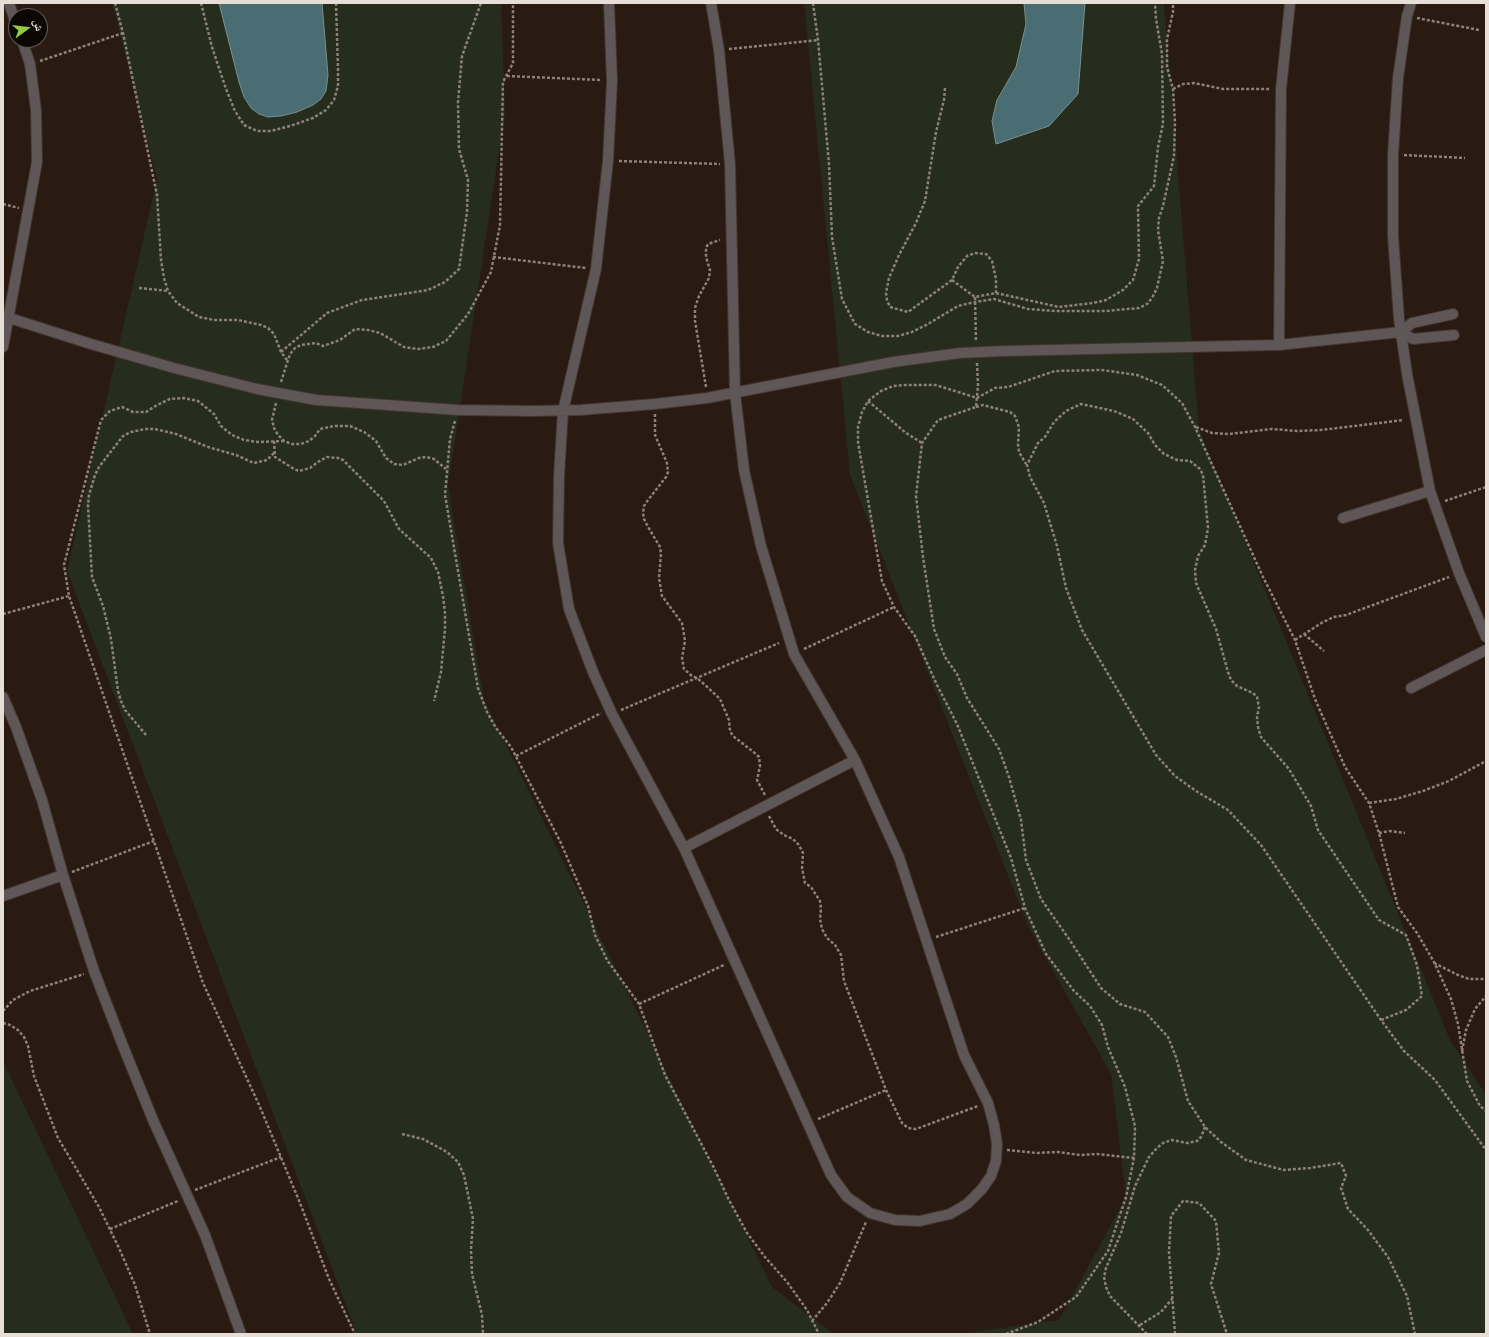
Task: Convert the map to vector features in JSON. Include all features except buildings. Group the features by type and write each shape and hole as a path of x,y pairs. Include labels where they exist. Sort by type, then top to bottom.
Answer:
{"street":[{"path":"609,3 612,81 608,161 596,270 563,411 559,476 558,543 570,609 593,672 611,711 684,848 831,1175 847,1197 870,1213 894,1220 920,1221 950,1214 967,1204 982,1190 991,1176 996,1161 994,1125 988,1103 964,1055 899,857 855,760 794,654 759,538 744,470 735,393 730,164 719,50 711,3"},
{"path":"1279,345 1281,89 1290,3"},
{"path":"1411,3 1407,16 1398,78 1393,154 1393,236 1401,332 1430,491 1459,573 1486,637"},
{"path":"3,346 6,318 37,162 36,110 30,64 25,48"},
{"path":"6,318 174,368 257,389 316,400 458,410 563,411 655,404 707,398 893,362 960,353 1279,345 1401,332 1412,323 1453,314"},
{"path":"1401,332 1413,339 1454,335"},
{"path":"1343,518 1430,491"},
{"path":"1411,688 1486,650"},
{"path":"3,696 16,727 42,800 63,875 94,971 150,1114 205,1235 241,1334"},
{"path":"684,848 855,760"},
{"path":"3,896 63,875"}],"path":[{"path":"115,3 123,33 157,195 161,260 168,291 177,303 199,317 214,320 238,320 261,324 268,328 274,334 281,352 287,361"},
{"path":"201,3 212,47 235,111 244,125 257,131 271,131 313,118 326,110 334,100 338,86 336,3"},
{"path":"281,352 327,312 362,300 428,290 445,282 459,269 467,212 468,180 459,149 458,102 462,56 481,3"},
{"path":"281,383 290,354 301,344 316,343 323,346 340,340 355,329 380,333 404,347 418,349 433,347 446,340 468,314 491,272 500,225 503,82 513,63 513,3"},
{"path":"813,3 818,40 829,164 832,237 842,299 855,324 868,332 882,336 898,336 912,332 958,306 994,299 1028,309 1055,311 1106,311 1139,308 1152,298 1157,288 1163,261 1158,230 1159,218 1164,206 1174,156 1175,123 1173,89 1162,54"},
{"path":"952,280 975,297 996,293 1059,307 1106,300 1123,290 1133,280 1139,259 1138,206 1154,186 1158,147 1163,124 1162,54 1155,3"},
{"path":"1167,67 1167,39 1173,3"},
{"path":"1407,16 1479,30"},
{"path":"30,64 123,33"},
{"path":"719,50 818,40"},
{"path":"506,76 612,81"},
{"path":"1173,89 1183,84 1194,82 1223,89 1281,89"},
{"path":"945,88 925,201 889,278 886,293 887,300 890,307 908,312 952,280 958,266 967,256 975,253 986,254 992,261 996,279 996,293"},
{"path":"1393,154 1464,158"},
{"path":"608,161 730,164"},
{"path":"707,398 695,308 699,296 709,278 710,270 706,257 706,248 708,244 732,236"},
{"path":"493,257 596,270"},
{"path":"139,288 168,291"},
{"path":"975,297 975,302"},
{"path":"1006,1334 1038,1322 1076,1297 1108,1251 1126,1197 1134,1158 1135,1126 1125,1087 1108,1046 1102,1025 1090,1006 1074,991 1046,954 1025,908 1011,858 957,724 937,685 915,636 894,606 882,581 858,442 858,427 862,412 868,401 881,391 893,386 936,385 977,398 995,388 1008,387 1055,371 1102,370 1137,375 1162,385 1182,403 1195,427 1263,577 1295,640 1315,699 1345,768 1369,803 1379,833 1398,907 1417,933 1434,962 1451,999 1458,1024 1467,1081 1480,1106 1486,1111"},
{"path":"976,407 978,386"},
{"path":"277,397 272,420 278,435 284,441"},
{"path":"355,1334 329,1279 260,1107 203,983 69,596 64,565 101,420 110,411 122,407 140,413 146,412 170,399 184,398 198,402 214,414 221,426 232,435 244,440 258,442 284,441 292,444 300,444 315,436 320,429 334,426 350,426 364,432 376,441 386,458 394,464 403,465 419,458 426,457 434,459 446,469"},
{"path":"868,401 906,433 922,443"},
{"path":"655,404 655,435 667,463 668,472 666,477 644,506 644,519 660,547 661,554 659,578 662,596 682,623 685,641 682,664 688,673 697,678 720,699 729,720 730,731 733,736 759,758 760,766 757,780 776,829 793,839 803,852 802,868 805,883 812,887 820,901 820,919 822,929 827,938 835,945 840,955 844,981 886,1090 902,1122 908,1128 916,1129 988,1103"},
{"path":"1027,465 1038,443 1045,437 1054,422 1066,411 1081,404 1114,411 1133,419 1148,433 1155,445 1164,454 1176,460 1190,461 1200,469 1208,528 1205,545 1198,556 1195,570 1196,583 1216,630 1231,680 1237,686 1253,693 1257,697 1259,707 1257,717 1261,737 1289,769 1311,806 1318,830 1379,920 1406,936 1417,965 1422,996 1406,1010 1381,1020"},
{"path":"1415,1334 1407,1296 1388,1258 1368,1230 1348,1209 1341,1188 1346,1176 1341,1163 1284,1170 1246,1160 1221,1142 1205,1127 1188,1101 1176,1057 1168,1037 1145,1012 1120,1004 1101,988 1041,899 1026,860 1021,820 1000,749 967,698 957,674 944,657 934,629 923,557 916,496 922,443 938,420 983,405 1010,412 1014,416 1019,427 1019,452 1027,465 1030,477 1044,503 1057,546 1066,588 1082,630 1156,756 1175,776 1196,791 1228,810 1261,845 1381,1020 1404,1051 1435,1080 1486,1150"},
{"path":"458,410 450,439 446,469 445,495 478,688 487,712 496,728 511,747 560,841 588,906 595,934 601,948 639,1004 666,1075 729,1200 747,1233 765,1257 787,1282 807,1310 819,1334"},
{"path":"1195,427 1212,433 1230,434 1272,429 1297,431 1321,430 1416,418"},
{"path":"146,735 128,714 121,700 118,691 111,639 103,606 92,577 88,505 94,475 122,436 131,432 145,429 155,429 176,434 208,447 236,455 254,463 266,460 274,453"},
{"path":"274,441 275,456 289,467 300,471 310,468 327,457 343,460 384,501 400,529 431,558 438,572 445,613 441,672 434,701"},
{"path":"1434,504 1486,487"},
{"path":"1295,640 1323,622 1334,617 1346,615 1459,573"},
{"path":"3,614 69,596"},
{"path":"794,654 894,606"},
{"path":"1304,634 1324,650"},
{"path":"516,756 611,711 697,678 789,639"},
{"path":"1369,803 1396,799 1423,791 1449,781 1486,761"},
{"path":"1379,833 1389,831 1405,833"},
{"path":"63,875 154,841"},
{"path":"926,940 1025,908"},
{"path":"639,1004 735,960"},
{"path":"1434,962 1458,975 1469,979 1486,979"},
{"path":"3,1011 13,1000 30,991 94,971"},
{"path":"1462,1054 1466,1030 1475,1009 1486,996"},
{"path":"3,1023 18,1030 24,1037 28,1046 34,1076 58,1138 85,1181 110,1229 135,1285 150,1334"},
{"path":"808,1123 886,1090"},
{"path":"1148,1334 1110,1296 1105,1282 1106,1268 1121,1232 1136,1186 1149,1157 1157,1148 1172,1140 1187,1143 1197,1141 1202,1137 1205,1127"},
{"path":"402,1134 423,1139 447,1152 458,1162 464,1175 473,1219 471,1250 472,1274 482,1315 483,1334"},
{"path":"996,1144 1008,1150 1036,1153 1058,1152 1080,1155 1097,1154 1134,1158"},
{"path":"110,1229 187,1195 281,1157"},
{"path":"1175,1334 1169,1252 1171,1216 1183,1201 1199,1203 1216,1221 1219,1253 1211,1284 1227,1334"},
{"path":"812,1321 827,1303 840,1283 870,1213"},
{"path":"1140,1325 1161,1312 1172,1298"}],"green space":[{"path":"112,3 501,3 505,112 448,486 484,700 772,1287 834,1334 357,1334 67,571 157,179"},
{"path":"804,3 1164,3 1199,429 1450,1040 1486,1095 1486,1334 958,1334 1059,1320 1126,1197 1111,1074 1028,926 850,475"},
{"path":"3,1061 133,1334 3,1334"}],"water":[{"path":"219,3 322,3 328,75 326,91 321,99 313,105 297,112 281,116 268,117 259,114 251,108 244,97 239,82"},
{"path":"1024,3 1085,3 1078,94 1049,126 996,144 992,121 997,100 1016,67 1026,24"}]}
